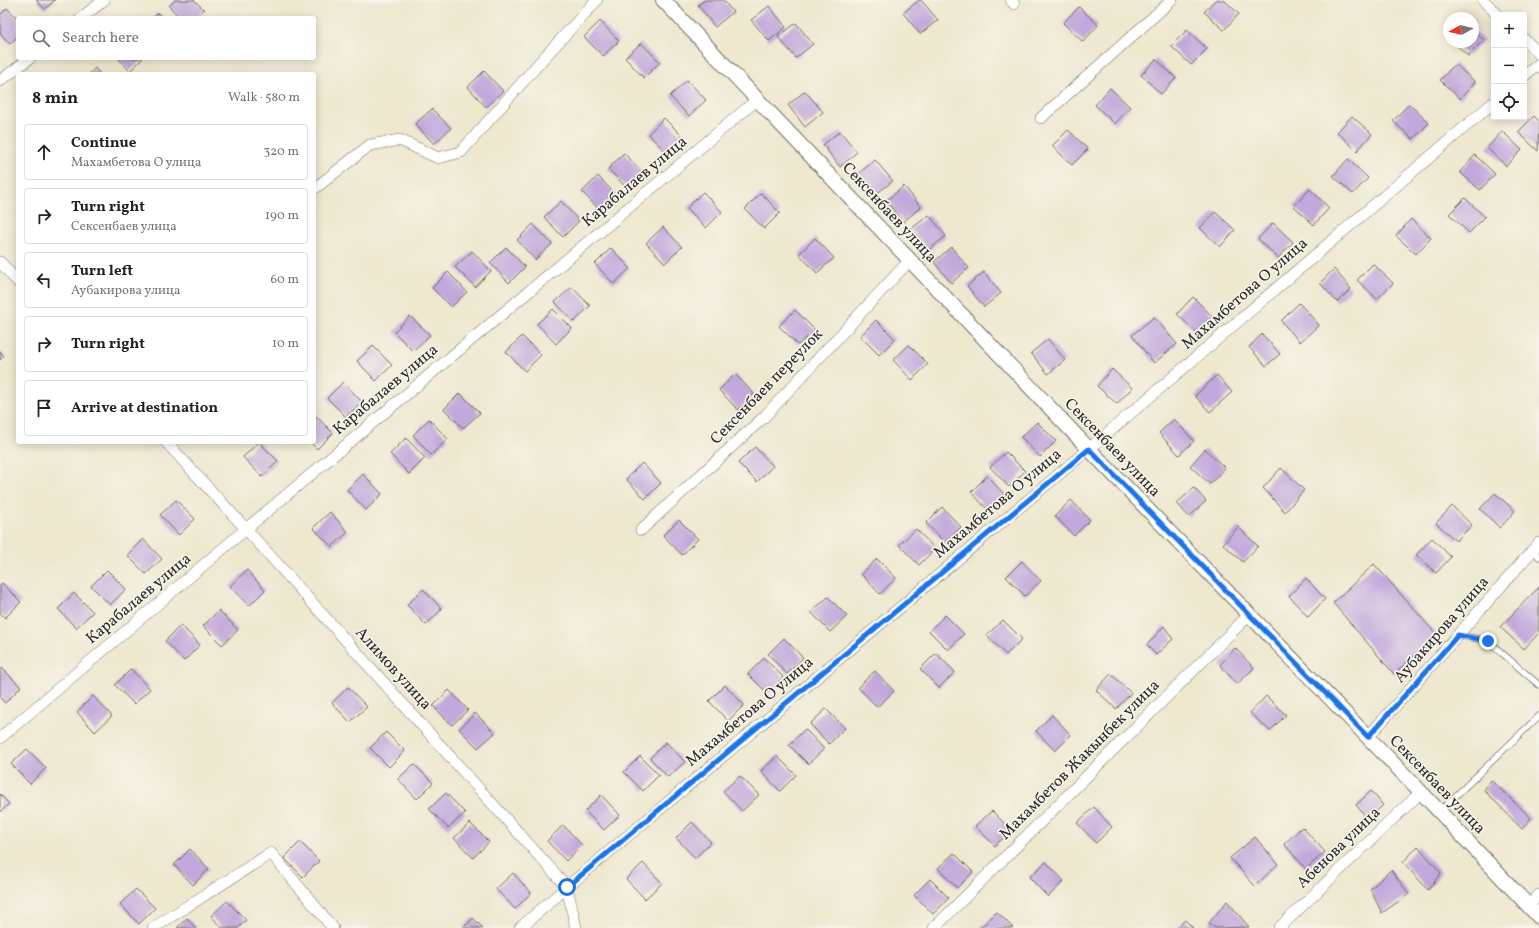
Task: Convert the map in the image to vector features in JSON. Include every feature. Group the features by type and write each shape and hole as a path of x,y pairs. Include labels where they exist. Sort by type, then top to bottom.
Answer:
{"street":[{"path":"84,16 104,0"},
{"path":"316,187 370,145 400,140 438,158 461,152 597,0"},
{"name":"Сексенбаев улица","path":"663,0 1089,449 1440,811 1539,917"},
{"path":"1041,118 1172,0"},
{"path":"1483,0 1495,12"},
{"path":"1527,42 1539,54"},
{"path":"0,81 27,60"},
{"path":"1527,74 1539,64"},
{"name":"Карабалаев улица","path":"0,738 246,529 758,99"},
{"name":"Махамбетова О улица","path":"520,928 1089,449 1491,105"},
{"name":"Сексенбаев переулок","path":"641,530 764,417 910,260"},
{"path":"0,262 16,280"},
{"name":"Алимов улица","path":"168,444 567,887 576,928"},
{"name":"Аубакирова улица","path":"1368,737 1458,635 1537,550"},
{"name":"Махамбетов Жакынбек улица","path":"934,928 1249,615"},
{"name":"Абенова улица","path":"1279,928 1421,792"},
{"path":"153,928 271,853 333,928"},
{"path":"1528,906 1539,895"}],"lane":[{"path":"1458,635 1488,641 1539,685"},
{"path":"1440,811 1539,716"}],"building":[{"path":"36,0 55,0 45,9"},
{"path":"175,0 194,0 204,10 198,16 178,16 169,6"},
{"path":"705,0 723,0 733,12 715,27 698,5"},
{"path":"921,0 938,20 920,34 903,13"},
{"path":"1215,0 1224,0 1239,14 1224,30 1204,12"},
{"path":"769,6 786,27 769,41 751,20"},
{"path":"1079,7 1098,25 1083,42 1063,23"},
{"path":"7,8 16,17 16,38 10,44 0,33 0,15"},
{"path":"600,21 619,41 603,56 584,37"},
{"path":"796,23 813,44 796,58 778,37"},
{"path":"1187,30 1207,49 1191,65 1171,46"},
{"path":"1479,35 1484,40 1479,45"},
{"path":"641,43 660,62 644,78 625,58"},
{"path":"1459,48 1476,48 1468,56"},
{"path":"1156,59 1176,78 1161,94 1141,75"},
{"path":"120,60 141,60 130,71"},
{"path":"1455,64 1475,82 1460,99 1440,80"},
{"path":"95,68 98,72 91,72"},
{"path":"484,71 503,91 486,107 468,87"},
{"path":"687,80 706,100 689,116 670,96"},
{"path":"1110,88 1130,107 1115,124 1095,105"},
{"path":"805,91 823,112 805,127 788,105"},
{"path":"1409,104 1429,123 1413,139 1393,121"},
{"path":"432,109 451,128 434,144 415,124"},
{"path":"1352,116 1372,134 1357,151 1337,132"},
{"path":"1534,116 1539,121 1538,151 1518,132"},
{"path":"664,118 684,138 667,153 648,134"},
{"path":"1068,130 1088,149 1072,165 1052,146"},
{"path":"840,131 857,152 840,167 823,145"},
{"path":"1502,131 1522,150 1506,166 1487,148"},
{"path":"624,153 643,173 627,188 608,169"},
{"path":"1475,155 1495,174 1480,190 1460,172"},
{"path":"1348,159 1368,178 1353,194 1333,176"},
{"path":"875,160 893,181 875,195 858,174"},
{"path":"598,176 617,196 601,211 582,192"},
{"path":"904,186 921,207 903,222 886,201"},
{"path":"1310,189 1329,208 1314,225 1294,206"},
{"path":"703,192 722,212 706,228 687,208"},
{"path":"761,193 780,213 764,229 745,209"},
{"path":"1465,198 1485,217 1469,233 1449,214"},
{"path":"561,201 579,221 563,237 544,217"},
{"path":"1215,212 1235,230 1220,247 1200,228"},
{"path":"929,215 946,236 929,250 911,229"},
{"path":"1411,219 1431,238 1416,254 1396,236"},
{"path":"1273,223 1293,242 1278,258 1258,239"},
{"path":"533,224 552,244 535,260 517,240"},
{"path":"663,227 682,247 665,263 646,243"},
{"path":"815,238 834,258 817,273 799,254"},
{"path":"506,247 525,267 509,283 490,263"},
{"path":"951,247 969,268 951,283 934,262"},
{"path":"611,248 630,268 614,284 595,264"},
{"path":"472,251 491,271 475,287 455,267"},
{"path":"1373,264 1393,283 1377,299 1357,280"},
{"path":"1334,269 1351,289 1337,302 1320,283"},
{"path":"448,272 467,292 451,307 432,288"},
{"path":"984,272 1001,293 984,307 967,286"},
{"path":"572,287 590,306 574,322 555,302"},
{"path":"1193,297 1212,316 1197,333 1177,314"},
{"path":"1299,303 1319,325 1300,342 1281,321"},
{"path":"553,309 572,328 556,344 537,324"},
{"path":"795,310 815,330 798,345 779,326"},
{"path":"410,316 430,335 413,351 394,332"},
{"path":"1154,317 1177,344 1154,363 1132,335"},
{"path":"876,320 895,339 879,355 860,336"},
{"path":"1262,334 1280,354 1266,366 1249,347"},
{"path":"522,336 541,355 525,371 506,352"},
{"path":"1048,339 1065,360 1048,374 1031,353"},
{"path":"909,345 928,364 912,380 893,360"},
{"path":"373,346 392,365 376,381 357,361"},
{"path":"0,351 4,356 0,360"},
{"path":"1112,369 1132,388 1117,404 1097,386"},
{"path":"735,374 754,394 738,410 719,390"},
{"path":"1217,375 1232,392 1210,412 1195,396"},
{"path":"343,382 362,402 346,417 327,398"},
{"path":"460,393 480,413 463,428 444,409"},
{"path":"316,416 333,433 317,449 312,444 316,444"},
{"path":"429,419 448,439 431,455 413,435"},
{"path":"1174,419 1194,441 1179,455 1159,433"},
{"path":"1037,422 1056,441 1040,457 1021,437"},
{"path":"406,438 425,458 409,474 390,454"},
{"path":"257,444 261,444 278,461 262,477 243,457"},
{"path":"755,447 773,466 757,482 738,463"},
{"path":"1205,449 1225,468 1210,484 1190,466"},
{"path":"1006,452 1025,471 1009,487 990,467"},
{"path":"642,463 661,483 645,499 626,479"},
{"path":"1281,468 1304,490 1285,512 1263,488"},
{"path":"363,474 382,494 366,510 347,490"},
{"path":"987,476 1006,496 990,512 971,492"},
{"path":"1194,488 1206,501 1189,517 1177,503"},
{"path":"1495,493 1515,511 1500,528 1480,509"},
{"path":"176,500 195,519 179,535 160,515"},
{"path":"1071,500 1090,520 1074,536 1055,516"},
{"path":"1452,506 1472,525 1456,541 1436,523"},
{"path":"942,507 961,527 945,543 926,523"},
{"path":"330,512 348,532 332,547 313,528"},
{"path":"679,520 698,539 682,555 663,535"},
{"path":"1238,527 1258,546 1243,562 1223,544"},
{"path":"916,529 935,549 919,565 899,545"},
{"path":"1432,538 1451,557 1436,573 1416,555"},
{"path":"143,539 162,559 146,574 127,555"},
{"path":"877,559 896,578 880,594 861,574"},
{"path":"1022,561 1041,581 1025,596 1006,577"},
{"path":"1374,564 1437,635 1394,674 1333,603"},
{"path":"107,570 126,589 110,605 91,586"},
{"path":"247,570 265,590 249,606 230,586"},
{"path":"1306,578 1325,599 1308,617 1289,596"},
{"path":"2,583 21,602 5,618 0,613 0,585"},
{"path":"1539,587 1539,633 1524,649 1500,627"},
{"path":"423,589 442,609 426,625 407,605"},
{"path":"74,593 93,612 76,628 58,609"},
{"path":"828,597 847,616 830,632 811,612"},
{"path":"219,610 238,630 222,645 203,626"},
{"path":"945,615 964,634 948,650 929,631"},
{"path":"1003,620 1022,639 1006,655 987,635"},
{"path":"181,625 200,645 184,661 165,641"},
{"path":"1164,626 1173,639 1156,655 1147,645"},
{"path":"784,638 803,658 787,674 768,654"},
{"path":"1235,648 1254,668 1237,684 1220,665"},
{"path":"936,653 955,672 939,688 920,669"},
{"path":"764,658 783,677 767,693 748,674"},
{"path":"2,668 21,687 5,703 0,698 0,670"},
{"path":"131,669 150,689 134,704 115,685"},
{"path":"875,671 894,691 877,707 858,687"},
{"path":"1111,674 1131,693 1116,709 1096,690"},
{"path":"725,685 744,705 728,721 709,701"},
{"path":"348,687 367,707 350,722 332,703"},
{"path":"449,690 468,710 452,725 433,706"},
{"path":"93,696 112,716 95,732 77,712"},
{"path":"1266,696 1286,715 1270,731 1250,713"},
{"path":"826,709 845,728 829,744 810,724"},
{"path":"475,713 495,733 478,748 459,729"},
{"path":"1052,715 1071,735 1055,751 1036,731"},
{"path":"805,729 824,749 808,764 789,745"},
{"path":"386,732 405,751 389,767 370,748"},
{"path":"666,742 685,762 668,777 650,758"},
{"path":"27,749 46,768 30,784 11,764"},
{"path":"640,756 659,775 643,791 624,772"},
{"path":"777,756 796,775 780,791 761,771"},
{"path":"414,764 433,783 417,799 398,779"},
{"path":"740,776 759,795 742,811 723,791"},
{"path":"1491,780 1531,818 1522,829 1484,790"},
{"path":"1371,791 1383,805 1368,819 1356,805"},
{"path":"446,793 465,813 448,828 429,809"},
{"path":"0,794 9,804 0,812"},
{"path":"601,795 620,815 604,830 585,811"},
{"path":"1094,807 1112,827 1096,843 1077,823"},
{"path":"992,811 1011,830 995,846 975,826"},
{"path":"692,822 711,842 695,858 676,838"},
{"path":"470,823 489,842 473,858 454,838"},
{"path":"563,825 582,845 566,861 547,841"},
{"path":"1302,827 1325,852 1306,869 1284,844"},
{"path":"1255,837 1278,864 1255,886 1230,858"},
{"path":"300,842 319,861 303,877 284,858"},
{"path":"1418,846 1441,873 1428,890 1403,862"},
{"path":"190,849 209,869 193,885 174,865"},
{"path":"954,853 973,872 957,888 938,868"},
{"path":"1046,862 1064,881 1048,897 1029,877"},
{"path":"643,863 662,883 645,899 626,879"},
{"path":"1391,870 1409,894 1382,913 1370,889"},
{"path":"513,873 531,893 515,909 496,889"},
{"path":"930,879 949,898 933,914 914,895"},
{"path":"136,889 155,908 139,924 120,904"},
{"path":"227,901 246,920 238,928 222,928 211,916"},
{"path":"1227,901 1249,927 1215,928 1209,923"},
{"path":"997,912 1013,928 980,928"},
{"path":"187,918 196,928 177,928"},
{"path":"473,918 483,928 463,928"},
{"path":"1185,920 1193,928 1177,928"}],"route":[{"path":"567,887 1089,449 1368,737 1458,635 1488,641"}]}
